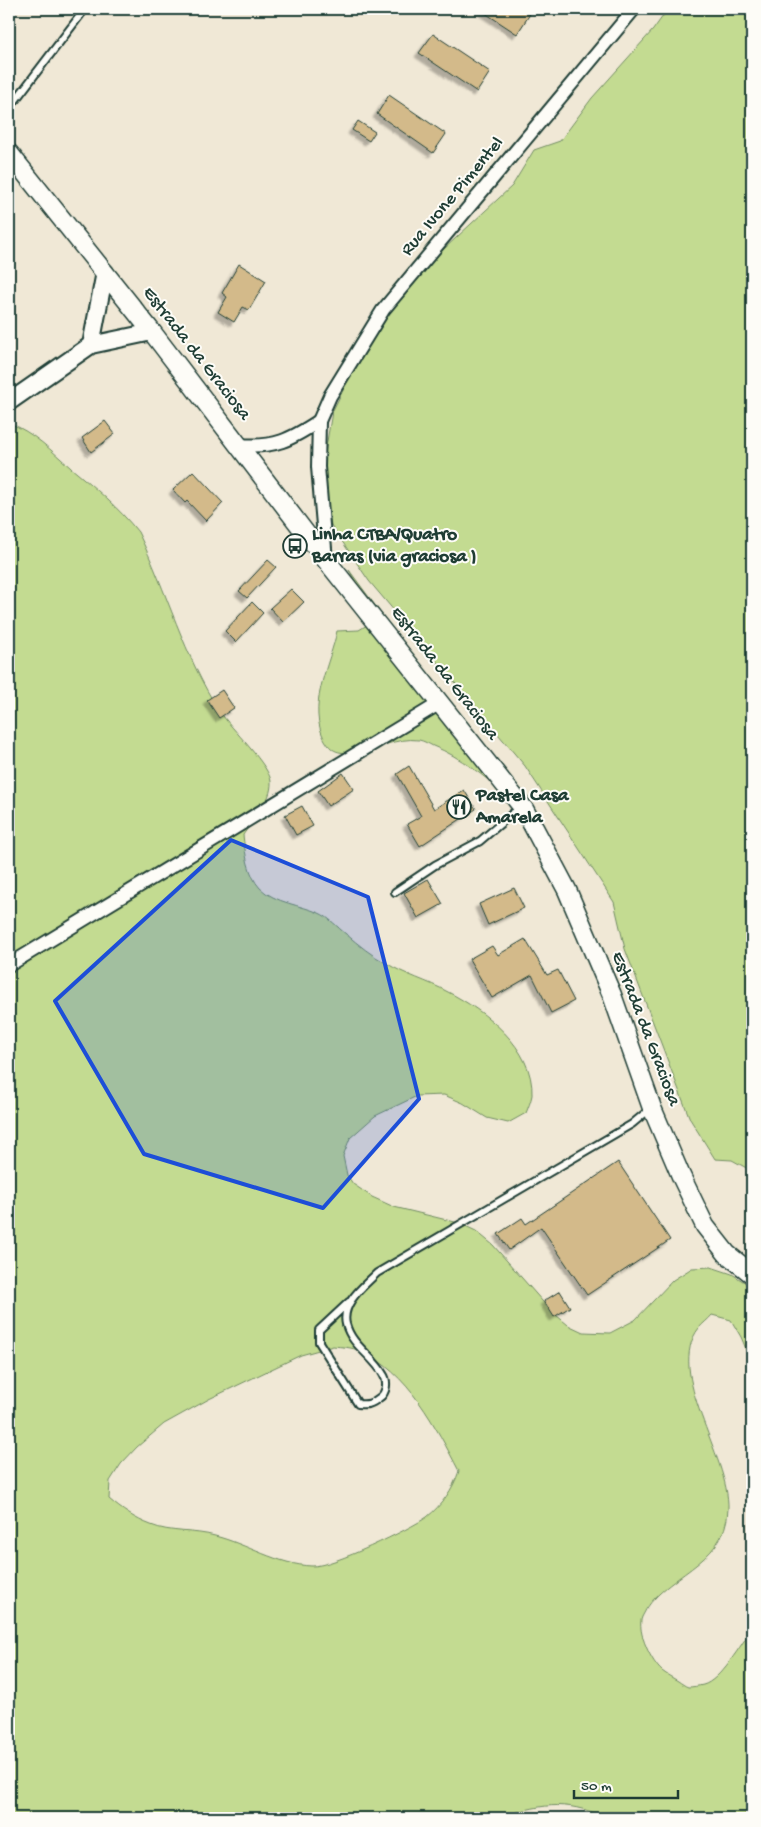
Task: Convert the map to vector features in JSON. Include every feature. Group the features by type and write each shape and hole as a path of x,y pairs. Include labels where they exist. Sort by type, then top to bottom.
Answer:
{"main road":[{"name":"Estrada da Graciosa","path":"9,153 105,272 240,445 326,560 524,809 567,890 612,995 652,1108 705,1226 727,1254 752,1274"}],"street":[{"name":"Rua Ivone Pimentel","path":"326,560 318,467 318,421 330,396 383,310 634,9"},
{"path":"91,345 105,272"},
{"path":"9,402 91,345 152,332"},
{"path":"240,445 269,446 280,443 304,431 318,421"},
{"path":"9,965 440,703"}],"lane":[{"path":"9,106 85,9"},
{"path":"395,892 435,864 480,841 513,813 524,809"},
{"path":"349,1302 346,1323 353,1339 384,1374 387,1385 383,1396 369,1405 358,1404 319,1342 319,1330 377,1273 632,1124 652,1108"}],"highlighted area":[{"path":"231,840 368,897 419,1099 323,1208 144,1154 55,1001"}],"green space":[{"path":"668,9 752,9 752,1171 732,1160 715,1159 690,1119 625,949 614,902 525,766 369,581 331,525 322,471 332,412 366,345 416,275 512,186 534,150 560,141 592,98 653,30"},
{"path":"9,423 26,431 49,449 106,498 138,532 207,691 225,719 258,757 269,775 270,789 265,803 243,835 250,870 260,888 273,897 323,915 360,946 381,960 462,1000 505,1033 525,1062 530,1078 531,1100 526,1113 508,1123 487,1118 463,1103 444,1095 417,1096 375,1116 350,1138 343,1156 347,1175 353,1184 372,1197 394,1207 459,1223 476,1231 493,1245 550,1310 568,1325 583,1332 610,1333 635,1320 673,1280 692,1268 711,1267 732,1274 752,1287 752,1363 741,1337 731,1320 712,1315 699,1328 690,1346 689,1367 693,1391 726,1488 728,1509 725,1529 705,1557 663,1590 651,1602 642,1617 641,1630 646,1646 658,1667 688,1687 703,1685 716,1677 730,1661 752,1629 752,1818 608,1818 577,1808 552,1806 539,1807 495,1818 9,1818","holes":["333,1346 360,1351 377,1360 392,1372 419,1402 450,1454 459,1471 454,1484 446,1496 427,1517 405,1530 353,1554 322,1565 312,1566 287,1562 215,1536 158,1528 134,1517 109,1499 110,1481 121,1464 137,1447 164,1424 209,1399 301,1355"]},
{"path":"349,570 450,707 506,794 462,761 421,740 402,740 349,753 339,752 328,745 322,734 319,721 319,696 337,631 359,630 372,622 373,613"}],"building":[{"path":"479,9 522,9 530,14 517,34"},
{"path":"433,34 490,72 477,92 419,53"},
{"path":"389,95 446,134 433,153 377,114"},
{"path":"358,121 375,132 369,141 352,130"},
{"path":"239,264 266,281 249,310 243,307 234,322 218,312 227,297 222,293"},
{"path":"105,421 115,434 91,452 82,438"},
{"path":"193,471 223,503 206,521 187,501 185,503 173,490"},
{"path":"268,560 276,567 247,598 239,591"},
{"path":"291,589 304,602 283,622 270,608"},
{"path":"252,602 263,613 236,642 225,631"},
{"path":"222,690 234,708 219,718 207,700"},
{"path":"409,766 434,809 464,790 476,809 420,846 407,824 421,816 397,774"},
{"path":"343,773 354,789 328,806 318,791"},
{"path":"302,806 313,826 296,835 285,815"},
{"path":"428,879 443,904 418,918 404,893"},
{"path":"514,888 524,908 488,925 479,904"},
{"path":"525,939 547,975 558,970 574,1001 551,1013 532,975 492,998 469,959 492,946 498,955"},
{"path":"618,1162 670,1240 587,1295 541,1227 509,1250 498,1234 522,1218 526,1224"},
{"path":"560,1291 570,1307 554,1317 544,1301"}],"place":[{"name":"Linha CTBA/Quatro Barras (via graciosa )","path":"295,546"},
{"name":"Pastel Casa Amarela","path":"459,807"}]}
